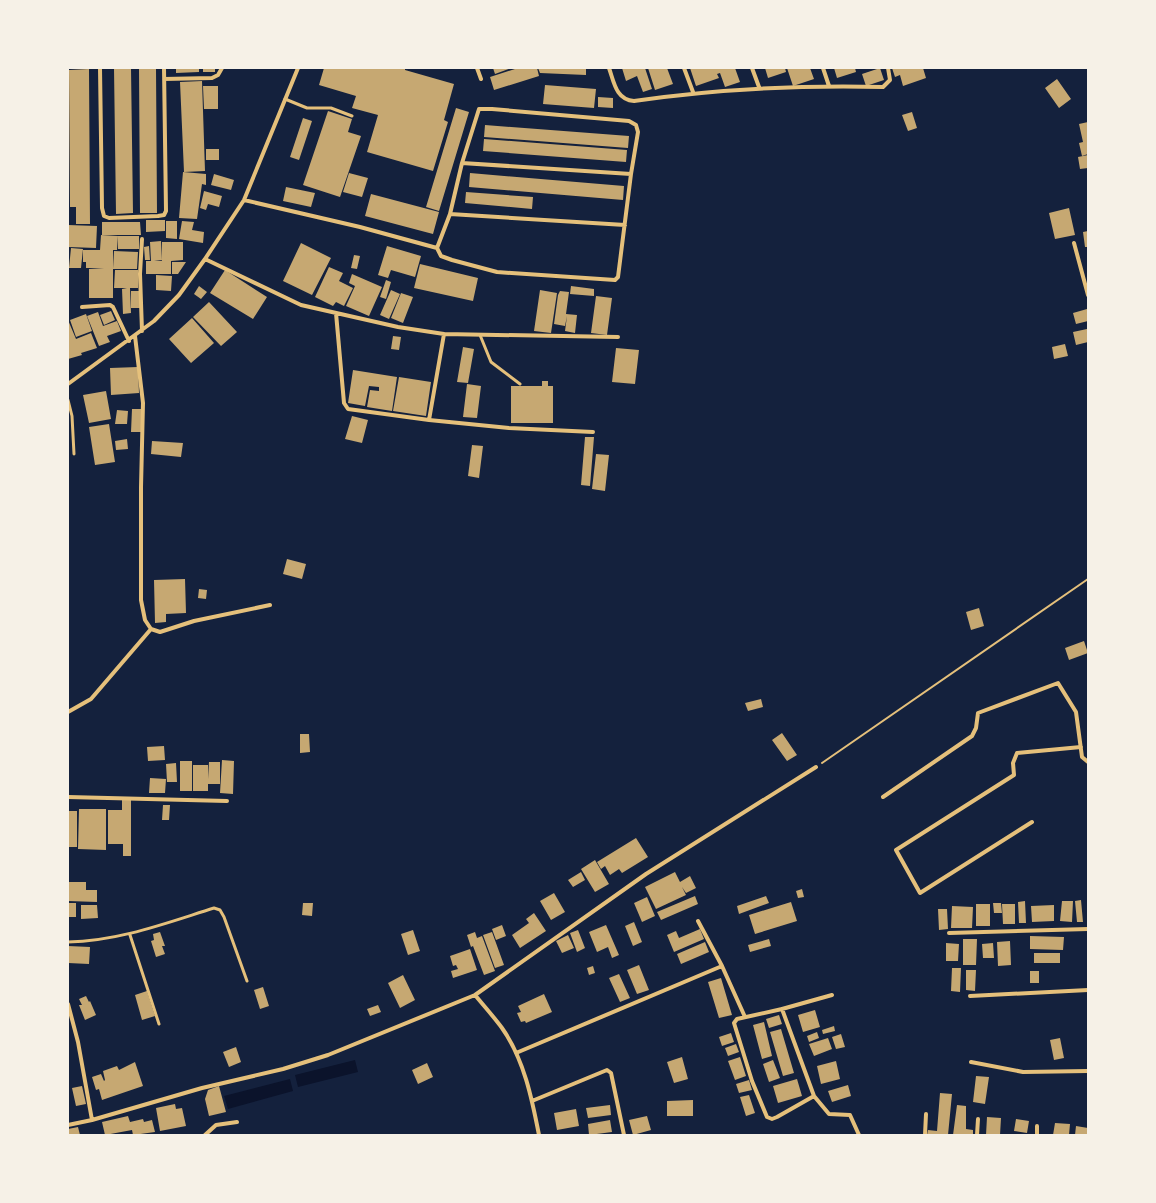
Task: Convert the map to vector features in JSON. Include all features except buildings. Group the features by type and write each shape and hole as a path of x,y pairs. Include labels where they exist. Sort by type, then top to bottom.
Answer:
{"street":[{"path":"100,68 102,208 104,216 109,218 158,216 164,215 166,211 164,68"},
{"path":"164,79 212,78 218,75 222,68"},
{"path":"68,384 142,331 179,295 206,259 244,200 298,68"},
{"path":"477,68 481,79"},
{"path":"609,68 618,95 628,100 693,92 759,87 883,87 890,80 888,68"},
{"path":"684,68 693,92"},
{"path":"752,68 759,87"},
{"path":"823,68 829,86"},
{"path":"492,109 633,122 638,132 618,277 612,281 497,272 441,256 437,248 450,214 462,163 478,110 492,109"},
{"path":"462,163 631,174"},
{"path":"244,200 360,227 437,248"},
{"path":"450,214 625,225"},
{"path":"142,239 140,274 142,331"},
{"path":"1074,243 1088,295"},
{"path":"206,259 301,305 398,327 444,334 618,337"},
{"path":"82,307 110,305 113,307 129,341"},
{"path":"336,314 344,403 347,408 429,420 509,428 593,432"},
{"path":"429,420 444,334"},
{"path":"135,336 143,403 141,600 145,620 151,629 160,632 201,620 270,605"},
{"path":"68,712 91,699 151,629"},
{"path":"883,797 972,736 976,728 978,713 1058,683 1076,712 1082,757 1088,762"},
{"path":"1032,822 920,893 896,850 1014,775 1013,763 1017,753 1081,748"},
{"path":"68,1125 92,1120 202,1088 283,1069 328,1055 475,995 646,874 816,767"},
{"path":"68,797 227,801"},
{"path":"698,921 722,966 745,1017"},
{"path":"949,933 1088,929"},
{"path":"516,1053 722,966"},
{"path":"970,996 1088,990"},
{"path":"814,1096 777,1117 772,1119 768,1117 752,1081 734,1023 736,1019 782,1009 832,994"},
{"path":"475,995 503,1028 516,1053 532,1101 539,1135"},
{"path":"68,1004 78,1042 92,1120"},
{"path":"782,1009 814,1096 829,1114 850,1115 859,1135"},
{"path":"971,1062 1023,1072 1088,1071"},
{"path":"532,1101 607,1070 611,1073 624,1135"},
{"path":"925,1135 926,1114"},
{"path":"977,1135 978,1119"},
{"path":"205,1135 216,1125 237,1122"},
{"path":"1037,1126 1037,1135"}],"lane":[{"path":"285,99 307,108 331,108 352,116"},
{"path":"480,335 491,362 520,384"},
{"path":"68,400 72,416 74,454"},
{"path":"68,942 85,942 130,935 214,908 220,910 224,917 247,981"},
{"path":"130,935 159,1024"}],"path":[{"path":"816,767 1088,579"}],"water":[{"path":"355,1060 358,1072 298,1087 295,1075"},
{"path":"290,1079 293,1091 228,1109 224,1096"}]}
